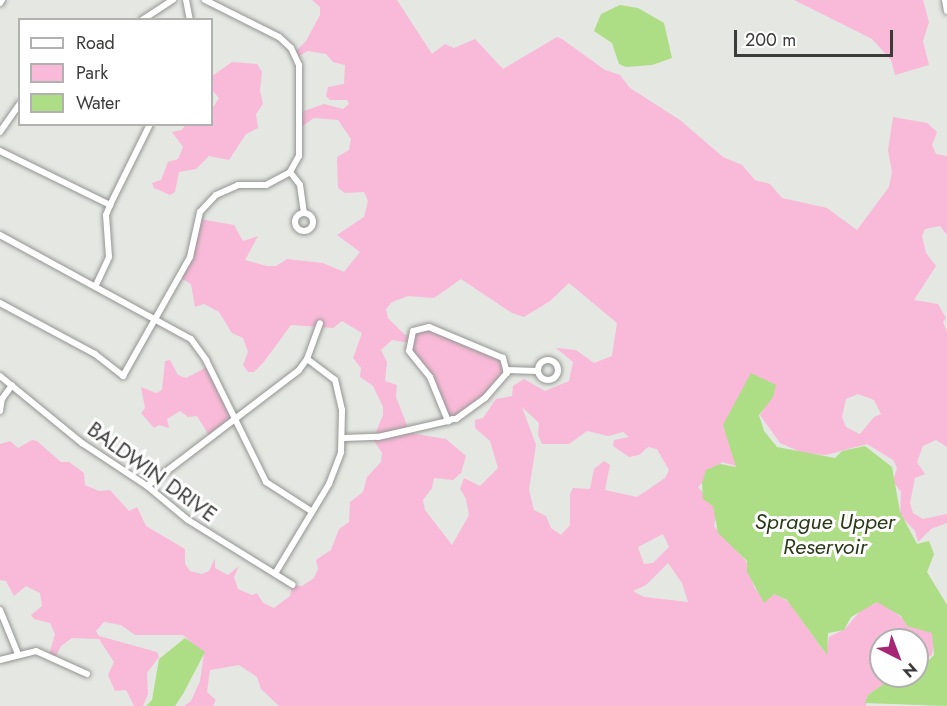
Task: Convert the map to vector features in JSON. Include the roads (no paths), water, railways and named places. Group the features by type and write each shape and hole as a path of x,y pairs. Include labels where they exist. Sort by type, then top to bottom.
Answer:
{"street":[{"path":"145,18 173,0"},
{"path":"186,0 190,18"},
{"path":"0,303 95,354 123,376 157,320 190,257 200,212 216,195 238,185 266,185 290,172 299,156 299,65 291,48 279,36 205,0"},
{"path":"945,0 947,11"},
{"path":"0,132 18,106"},
{"path":"96,285 109,257 106,215 149,126"},
{"path":"0,151 110,205"},
{"path":"290,172 300,185 304,212"},
{"path":"0,235 96,285 198,346 266,482 312,511"},
{"path":"147,486 299,370 307,359 320,323"},
{"path":"448,421 430,377 409,351 413,331 429,327 503,358 506,370"},
{"path":"276,572 339,466 343,438 335,380 307,359"},
{"path":"343,438 378,437 448,421 485,398 506,370"},
{"path":"506,370 538,371"},
{"name":"BALDWIN DRIVE","path":"0,376 82,443 147,486 188,520 276,572 293,585"},
{"path":"0,411 2,399 12,386"},
{"path":"0,610 18,654"},
{"path":"0,660 36,651 49,654 87,674"}],"water":[{"path":"620,5 638,8 664,23 672,58 652,65 626,67 619,64 612,43 594,31 601,14"},
{"name":"Sprague Upper Reservoir","path":"751,373 776,385 773,397 759,415 764,431 777,447 835,458 842,451 865,446 892,467 900,512 917,544 929,541 934,554 927,572 947,605 947,706 865,703 868,695 878,688 929,688 929,660 934,655 932,633 929,632 929,628 907,626 901,616 877,602 851,617 844,630 828,633 827,655 787,600 774,594 764,603 747,572 747,561 718,533 713,506 703,499 702,483 706,470 720,464 736,467 723,425"},
{"path":"185,638 205,652 183,694 175,706 146,706 152,700 159,659"}]}
